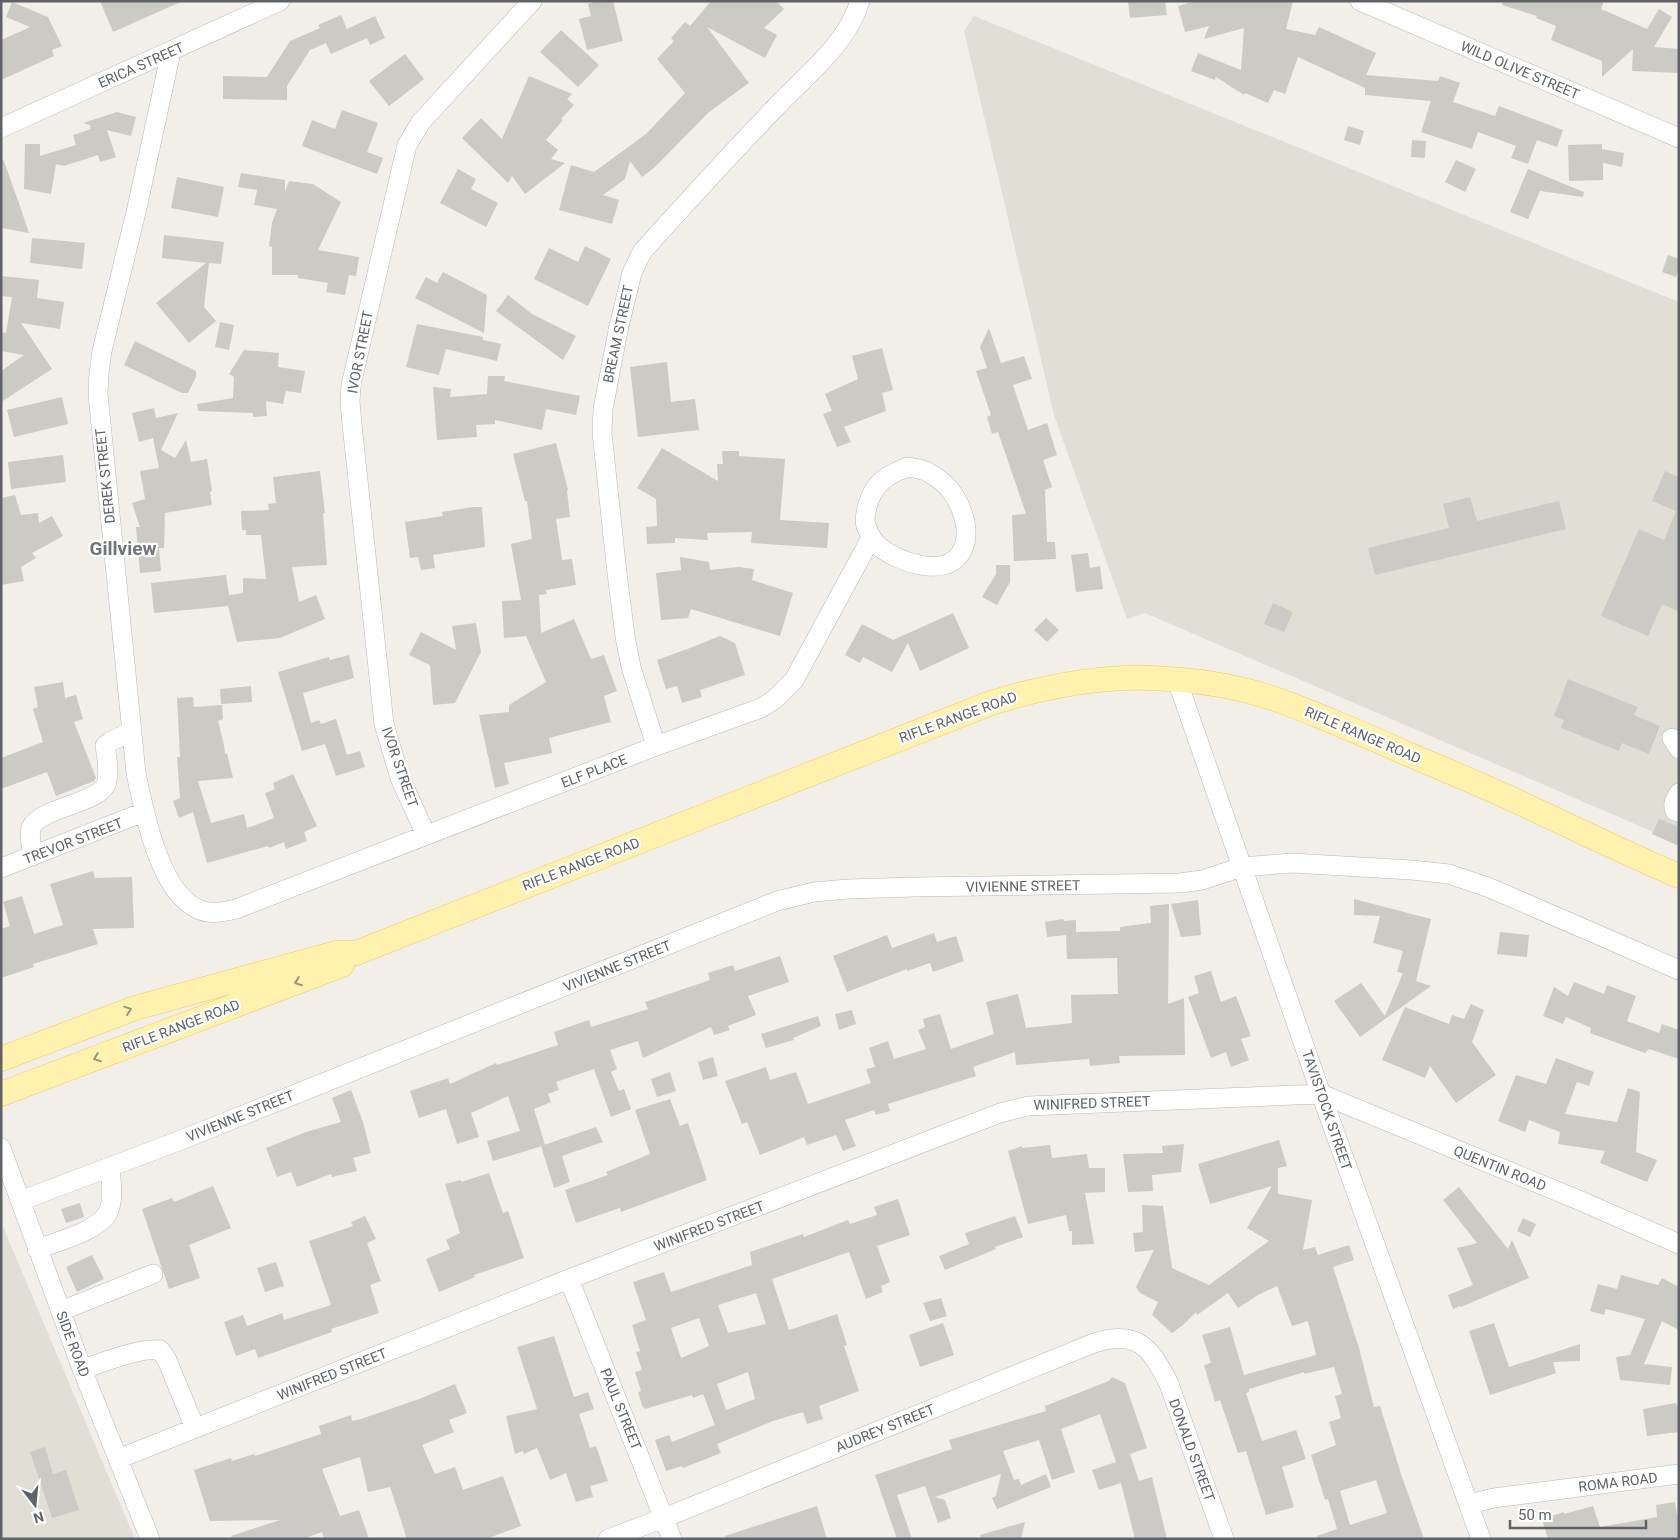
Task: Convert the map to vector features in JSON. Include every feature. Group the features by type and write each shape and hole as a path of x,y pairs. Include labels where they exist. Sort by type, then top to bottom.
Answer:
{"main road":[{"name":"RIFLE RANGE ROAD","path":"1,1059 135,1008 336,953 356,952 991,703 1027,692 1078,682 1120,678 1177,680 1240,689 1279,700 1354,730 1512,799 1620,851 1679,876"},
{"name":"RIFLE RANGE ROAD","path":"1,1094 343,965 356,952"}],"street":[{"name":"ERICA STREET","path":"1,128 280,1"},
{"name":"IVOR STREET","path":"426,836 400,778 384,724 351,417 351,385 407,145 421,122 532,1"},
{"name":"BREAM STREET","path":"656,746 636,685 625,636 602,433 603,409 608,377 632,273 642,252 774,108 832,49 848,28 860,1"},
{"name":"WILD OLIVE STREET","path":"1360,1 1679,138"},
{"name":"DEREK STREET","path":"171,52 137,208 102,351 98,394 100,426 136,773 144,812 160,860 178,895 188,904 199,910 215,913 236,909"},
{"path":"908,467 925,470 950,490 959,503 966,536 961,553 954,560 945,565 932,568 896,556 881,548 871,538 865,524 866,512 877,485 887,476 908,467"},
{"name":"ELF PLACE","path":"236,909 656,746 761,708 774,700 794,680 871,538"},
{"name":"TAVISTOCK STREET","path":"1177,680 1321,1094 1481,1539"},
{"path":"33,856 30,837 32,826 40,817 103,790 107,783 105,746 111,741 132,732"},
{"path":"1679,793 1673,806 1675,811 1679,812"},
{"name":"TREVOR STREET","path":"1,868 144,812"},
{"path":"1242,867 1292,863 1403,869 1449,874 1490,888 1679,970"},
{"name":"VIVIENNE STREET","path":"20,1201 181,1140 777,901 831,890 1180,883 1202,880 1242,867"},
{"name":"QUENTIN ROAD","path":"1321,1094 1679,1244"},
{"name":"WINIFRED STREET","path":"118,1459 569,1279 1016,1108 1047,1104 1321,1094"},
{"name":"SIDE ROAD","path":"1,1148 82,1370 150,1539"},
{"path":"37,1249 92,1227 105,1217 110,1209 111,1200 110,1167"},
{"path":"61,1311 153,1274"},
{"name":"PAUL STREET","path":"569,1279 672,1539"},
{"name":"AUDREY STREET","path":"608,1539 1105,1339 1129,1339 1150,1351 1158,1362"},
{"path":"82,1370 140,1351 160,1350 167,1360 195,1428"},
{"name":"DONALD STREET","path":"1158,1362 1168,1384 1224,1539"},
{"name":"ROMA ROAD","path":"1469,1504 1494,1498 1679,1474"}],"shaded area":[{"path":"974,16 1679,302 1679,843 1145,613 1127,619 1054,415 964,31"},
{"path":"1,1222 135,1539 1,1539"}],"building":[{"path":"100,1 183,1 113,32"},
{"path":"597,1 613,1 623,41 587,50 579,19 591,16 588,4"},
{"path":"711,1 776,1 784,9 764,28 777,35 765,58 707,27 749,83 709,112 654,168 642,177 630,161 625,179 603,195 619,200 612,224 559,210 571,165 594,172 646,134 685,93 657,59 674,41 671,38 685,22 690,26"},
{"path":"1128,1 1165,1 1167,15 1130,18"},
{"path":"1195,1 1293,1 1286,29 1315,35 1319,27 1376,53 1366,75 1438,81 1440,76 1460,83 1453,102 1495,116 1499,106 1563,130 1557,147 1537,140 1528,164 1511,158 1516,146 1478,132 1472,149 1421,132 1431,101 1365,95 1365,88 1298,57 1285,94 1274,90 1268,103 1245,93 1244,95 1216,77 1215,80 1191,71 1198,53 1241,70 1244,28 1204,39 1209,26 1185,32 1178,6"},
{"path":"1503,1 1604,1 1601,9 1647,29 1659,9 1672,17 1654,47 1679,49 1679,73 1632,71 1633,49 1602,77 1602,61 1551,40 1556,26 1536,18 1537,16 1502,5"},
{"path":"12,2 48,17 62,46 52,50 54,56 1,80 1,40 30,27 6,17"},
{"path":"341,15 347,29 375,16 385,38 370,45 367,38 331,54 326,43 310,50 287,86 287,100 223,99 223,76 267,77 290,41 320,28 318,25"},
{"path":"561,30 599,65 578,87 540,52"},
{"path":"405,54 424,79 389,106 369,81"},
{"path":"529,76 572,94 567,99 574,105 546,140 558,150 551,159 565,163 525,194 512,176 508,183 462,138 481,118 502,139"},
{"path":"342,110 378,123 367,152 383,158 377,174 302,146 312,120 335,129"},
{"path":"117,112 136,117 131,136 107,130 116,157 100,162 98,155 64,166 56,164 51,194 24,189 25,144 40,144 40,156 76,145 73,135 91,129 90,125 83,123"},
{"path":"1348,126 1364,131 1360,145 1344,140"},
{"path":"1412,140 1426,141 1425,158 1411,157"},
{"path":"1602,144 1602,149 1624,153 1622,167 1603,163 1603,180 1569,181 1568,145"},
{"path":"3,159 29,233 1,228 1,160"},
{"path":"1456,160 1476,169 1465,192 1445,182"},
{"path":"458,169 476,179 471,189 498,203 486,227 440,203"},
{"path":"1528,169 1584,192 1583,197 1540,191 1528,219 1510,212"},
{"path":"241,173 285,180 285,192 289,181 313,184 341,202 318,250 359,257 356,276 349,275 345,295 326,292 328,283 298,278 298,275 272,275 272,247 269,246 272,223 277,209 254,205 257,190 238,187"},
{"path":"177,177 224,187 218,217 171,208"},
{"path":"164,235 224,242 221,264 209,263 204,307 216,321 189,343 156,303 206,263 162,258"},
{"path":"32,238 85,243 82,269 30,263"},
{"path":"585,246 611,259 588,306 534,279 549,248 578,262"},
{"path":"1668,255 1679,259 1676,277 1662,272"},
{"path":"443,272 487,295 484,333 415,298 426,277 437,283"},
{"path":"1,276 39,280 37,298 64,302 60,329 21,323 52,369 1,402 1,371 24,355 1,351 1,332 6,333 12,297 1,296"},
{"path":"508,295 532,314 576,336 563,360 496,311"},
{"path":"220,322 234,325 229,350 215,347"},
{"path":"417,324 483,337 483,340 501,344 497,361 446,349 439,375 406,367"},
{"path":"989,328 1001,363 1024,356 1032,379 1013,385 1028,430 1047,423 1057,455 1043,460 1052,487 1045,490 1047,542 1055,542 1056,559 1014,561 1012,515 1026,514 998,432 992,434 987,417 991,415 976,371 987,368 980,347"},
{"path":"135,341 196,371 196,377 188,393 182,393 124,365"},
{"path":"882,348 893,390 882,393 886,411 844,427 851,442 837,447 823,414 832,411 825,394 858,379 852,356"},
{"path":"244,350 279,353 278,367 305,371 301,393 286,391 283,404 266,401 267,416 253,417 253,413 198,411 197,404 233,398 234,377 229,374"},
{"path":"667,362 671,402 695,399 699,430 638,437 630,367"},
{"path":"488,376 505,376 504,381 580,396 576,415 546,409 542,430 495,420 495,424 476,425 477,437 437,440 433,387 451,389 450,397 487,394"},
{"path":"62,397 68,424 14,437 7,410"},
{"path":"154,408 156,418 178,413 161,450 175,458 186,440 191,462 207,459 212,491 210,492 212,505 165,513 164,548 159,548 161,571 140,573 136,527 140,527 132,503 145,499 140,471 159,468 153,438 139,442 132,413"},
{"path":"556,443 568,490 570,517 556,519 562,560 572,559 576,585 546,590 547,594 539,595 541,633 574,619 591,659 604,655 617,691 604,696 611,722 549,738 552,753 504,763 509,784 495,788 479,715 509,712 509,705 546,682 526,636 504,638 502,601 521,600 511,544 532,539 527,501 525,501 513,454"},
{"path":"662,448 718,481 717,464 723,464 722,451 739,451 739,456 785,459 780,520 829,523 827,548 751,543 752,532 707,533 708,540 675,538 675,543 647,544 646,527 657,526 656,499 637,488"},
{"path":"63,455 66,482 11,489 8,462"},
{"path":"320,471 325,513 323,513 327,565 292,567 299,602 316,595 325,619 280,638 237,642 228,606 154,613 151,583 226,575 229,595 243,593 243,578 266,579 261,535 246,535 246,530 242,530 241,511 269,510 268,504 276,503 273,477"},
{"path":"1665,471 1679,477 1679,612 1662,604 1648,636 1601,616 1639,529 1664,540 1676,511 1652,501"},
{"path":"15,495 21,515 38,513 39,523 52,516 63,536 32,553 36,558 21,567 24,581 1,585 1,498"},
{"path":"1470,497 1477,521 1559,501 1566,529 1375,575 1368,548 1449,528 1443,504"},
{"path":"482,507 485,547 433,555 435,568 421,570 418,557 410,558 405,522 443,516 442,512"},
{"path":"1088,553 1090,568 1100,566 1103,589 1076,592 1071,555"},
{"path":"680,557 709,562 710,570 739,567 754,569 752,580 793,593 780,636 691,609 688,618 661,620 656,573 681,570"},
{"path":"996,565 1010,565 1010,582 997,605 982,597 996,574"},
{"path":"1273,603 1293,612 1284,632 1264,624"},
{"path":"953,613 969,648 920,671 908,643 892,672 863,657 860,663 845,655 862,624 893,640"},
{"path":"1046,618 1059,630 1047,642 1034,630"},
{"path":"476,623 481,652 455,703 433,705 430,665 409,655 421,632 456,650 452,626"},
{"path":"720,636 735,643 745,675 700,690 702,697 682,703 677,686 666,689 657,660"},
{"path":"349,655 354,678 303,693 311,723 319,720 321,724 336,719 347,755 360,751 365,767 336,776 325,744 302,751 278,672 329,657 330,660"},
{"path":"1568,679 1638,707 1634,715 1660,726 1649,754 1622,743 1619,751 1561,728 1564,720 1554,716"},
{"path":"63,682 65,698 76,695 83,719 74,722 96,778 94,781 56,796 47,772 1,789 1,758 43,742 33,709 38,707 34,687"},
{"path":"251,686 252,702 221,704 220,689"},
{"path":"193,697 194,707 222,705 223,719 218,721 225,754 227,753 233,778 198,781 211,823 244,814 247,828 274,818 265,793 275,789 273,783 293,774 317,826 304,832 307,841 286,849 284,842 269,848 268,846 207,863 193,812 179,818 173,801 180,798 177,757 180,757 177,698"},
{"path":"1659,819 1679,827 1679,846 1652,834"},
{"path":"93,871 95,878 132,877 134,928 93,929 98,944 33,964 34,967 1,978 1,929 10,926 3,902 22,896 34,934 63,925 50,884"},
{"path":"1354,899 1431,919 1416,981 1431,986 1360,1037 1334,1001 1361,983 1385,1016 1403,973 1397,972 1403,951 1373,943 1380,916 1354,915"},
{"path":"1198,900 1201,935 1181,937 1171,904"},
{"path":"1169,904 1168,1004 1184,998 1185,1055 1119,1056 1120,1063 1090,1066 1089,1059 1016,1065 1015,1052 973,1067 976,1076 888,1104 890,1111 876,1115 874,1110 845,1120 856,1146 843,1151 836,1135 807,1145 804,1137 760,1155 747,1122 742,1124 725,1081 766,1067 770,1080 796,1072 808,1104 871,1083 866,1069 875,1067 869,1048 888,1041 894,1059 926,1049 918,1030 925,1027 923,1019 940,1014 951,1049 994,1034 986,1002 1018,994 1026,1028 1072,1023 1071,995 1118,994 1117,958 1067,959 1066,935 1047,937 1045,922 1063,919 1064,921 1076,920 1076,932 1120,931 1120,927 1151,923 1150,906"},
{"path":"1500,932 1529,935 1527,957 1497,954"},
{"path":"934,933 937,942 956,936 964,961 933,972 930,963 907,971 907,969 847,992 833,956 887,935 892,948"},
{"path":"780,956 789,982 748,996 756,1015 728,1026 730,1030 714,1035 711,1027 643,1058 638,1041 610,1050 617,1069 611,1072 619,1091 624,1089 631,1109 611,1117 594,1069 556,1082 559,1090 548,1094 551,1102 534,1109 545,1145 493,1161 487,1141 520,1131 508,1096 471,1113 479,1137 457,1144 446,1109 419,1118 410,1091 448,1078 450,1084 496,1063 497,1065 558,1045 554,1032 589,1020 591,1027 648,1009 645,1002 710,980 708,973 733,965 735,971"},
{"path":"1211,971 1221,1002 1236,996 1251,1036 1241,1039 1249,1060 1231,1067 1226,1052 1211,1058 1188,997 1199,993 1194,976"},
{"path":"1574,982 1604,994 1607,985 1636,996 1627,1021 1659,1033 1662,1024 1679,1030 1679,1059 1649,1049 1645,1053 1590,1033 1591,1028 1566,1017 1563,1024 1543,1016 1554,987 1568,996"},
{"path":"1471,1004 1484,1010 1472,1042 1496,1075 1456,1103 1430,1066 1425,1078 1382,1060 1405,1007 1449,1024 1452,1015 1464,1019"},
{"path":"852,1010 856,1024 839,1030 835,1014"},
{"path":"818,1016 821,1026 793,1038 794,1040 766,1048 761,1034"},
{"path":"713,1057 718,1076 703,1080 698,1062"},
{"path":"1556,1058 1594,1072 1589,1086 1577,1082 1565,1114 1617,1122 1628,1088 1640,1092 1636,1152 1657,1160 1647,1182 1600,1163 1605,1151 1558,1144 1560,1132 1529,1120 1525,1132 1498,1121 1516,1075 1546,1084"},
{"path":"670,1072 676,1091 657,1097 651,1079"},
{"path":"351,1090 363,1122 371,1153 353,1158 357,1171 332,1177 331,1174 297,1187 291,1172 277,1177 266,1148 306,1132 341,1122 332,1098"},
{"path":"670,1099 680,1126 688,1123 707,1180 621,1212 620,1208 576,1223 565,1190 608,1175 606,1172 650,1154 635,1110"},
{"path":"596,1127 603,1142 562,1156 570,1182 554,1188 541,1146"},
{"path":"1279,1140 1287,1166 1278,1168 1278,1194 1312,1200 1303,1250 1315,1247 1318,1255 1349,1245 1354,1260 1333,1267 1359,1348 1374,1407 1380,1406 1424,1539 1317,1539 1317,1536 1337,1529 1328,1499 1325,1500 1311,1455 1336,1445 1329,1422 1341,1418 1335,1396 1342,1394 1334,1367 1304,1374 1304,1372 1249,1389 1249,1392 1246,1393 1262,1441 1296,1430 1306,1459 1282,1467 1294,1507 1266,1515 1246,1451 1238,1453 1220,1400 1215,1402 1204,1365 1211,1363 1202,1335 1230,1327 1244,1375 1316,1355 1308,1321 1292,1326 1277,1286 1238,1308 1228,1293 1197,1315 1196,1312 1172,1333 1152,1315 1158,1302 1140,1293 1136,1287 1154,1250 1135,1252 1133,1233 1143,1232 1142,1205 1163,1206 1172,1268 1209,1285 1269,1241 1247,1228 1272,1186 1210,1204 1198,1164","holes":["1376,1480 1387,1513 1350,1525 1340,1491"]},
{"path":"1184,1144 1181,1172 1152,1175 1153,1191 1128,1192 1123,1154 1163,1153 1162,1146"},
{"path":"1050,1145 1052,1158 1087,1154 1089,1168 1105,1168 1105,1192 1085,1193 1094,1244 1072,1245 1072,1231 1069,1231 1066,1215 1028,1224 1008,1151 1022,1146 1022,1148"},
{"path":"489,1173 503,1213 508,1211 524,1258 474,1275 475,1277 439,1292 426,1259 450,1249 446,1240 460,1233 445,1184 461,1180 461,1182"},
{"path":"213,1186 231,1228 189,1245 200,1278 169,1289 142,1209 172,1198 174,1202"},
{"path":"1459,1187 1508,1249 1512,1240 1529,1278 1453,1309 1448,1295 1473,1285 1457,1248 1477,1243 1443,1200"},
{"path":"898,1199 910,1235 877,1246 890,1282 881,1286 883,1292 866,1299 849,1252 772,1279 789,1330 837,1314 847,1345 844,1346 859,1391 819,1406 823,1419 807,1424 803,1412 773,1421 717,1444 721,1453 683,1468 682,1466 666,1471 655,1440 669,1435 672,1442 715,1425 703,1394 693,1398 692,1395 643,1408 638,1392 641,1391 635,1372 642,1370 636,1352 640,1351 632,1325 646,1320 633,1282 664,1272 671,1292 752,1265 750,1252 803,1234 804,1237 848,1220 850,1224 877,1215 874,1207","holes":["756,1293 766,1324 728,1333 718,1305","699,1318 709,1346 681,1358 671,1328","748,1372 755,1399 726,1410 717,1384"]},
{"path":"80,1203 84,1217 66,1223 61,1209"},
{"path":"365,1216 376,1239 367,1243 381,1281 370,1285 379,1313 331,1329 332,1332 258,1358 255,1349 236,1356 224,1322 243,1315 247,1326 282,1313 284,1320 331,1305 309,1241 353,1226 351,1222"},
{"path":"1015,1216 1023,1237 995,1247 996,1249 945,1270 939,1256 969,1244 965,1233"},
{"path":"1523,1218 1536,1224 1530,1237 1517,1231"},
{"path":"92,1255 104,1279 77,1292 66,1267"},
{"path":"276,1262 284,1286 265,1292 257,1268"},
{"path":"1621,1275 1658,1285 1662,1278 1679,1287 1679,1330 1662,1321 1644,1364 1672,1367 1670,1385 1620,1380 1616,1357 1630,1355 1645,1319 1606,1309 1604,1315 1590,1311 1598,1284 1617,1289"},
{"path":"941,1298 947,1316 930,1321 923,1303"},
{"path":"943,1323 954,1355 920,1367 909,1335"},
{"path":"1494,1323 1509,1367 1580,1344 1580,1361 1553,1362 1556,1373 1490,1395 1469,1331"},
{"path":"554,1336 574,1397 588,1392 594,1409 579,1414 590,1448 596,1446 608,1481 590,1486 593,1497 576,1502 566,1473 550,1480 537,1448 524,1454 523,1451 515,1454 506,1416 537,1409 517,1347"},
{"path":"1112,1377 1125,1383 1147,1448 1130,1454 1139,1481 1152,1477 1167,1539 1135,1539 1121,1483 1099,1490 1092,1470 1116,1462 1100,1414 1061,1429 1075,1472 1052,1480 1039,1440 1003,1451 1014,1480 1019,1479 1021,1485 1046,1474 1051,1487 997,1509 992,1498 996,1496 1001,1474 935,1497 945,1500 951,1518 938,1523 925,1486 897,1495 912,1539 897,1539 875,1475 952,1449 949,1440 1046,1411 1045,1406 1109,1381"},
{"path":"455,1384 467,1413 449,1420 454,1432 422,1445 435,1474 455,1467 463,1490 503,1476 521,1526 486,1539 407,1539 390,1487 368,1492 360,1457 322,1469 340,1516 359,1510 369,1539 324,1539 322,1532 303,1539 232,1539 231,1536 280,1520 210,1521 194,1470 231,1458 232,1461 254,1454 255,1456 321,1434 319,1426 351,1415 352,1421 361,1419"},
{"path":"1676,1403 1676,1405 1679,1404 1679,1432 1647,1436 1643,1409"},
{"path":"45,1447 53,1474 66,1470 79,1510 52,1518 30,1452"},
{"path":"1675,1502 1677,1514 1679,1514 1679,1539 1548,1539 1542,1519 1593,1506 1600,1527 1657,1517 1656,1505"},
{"path":"817,1506 827,1539 726,1539 725,1536"},
{"path":"1025,1522 1021,1539 981,1539 980,1535"}],"district":[{"name":"Gillview","path":"123,548"}]}
